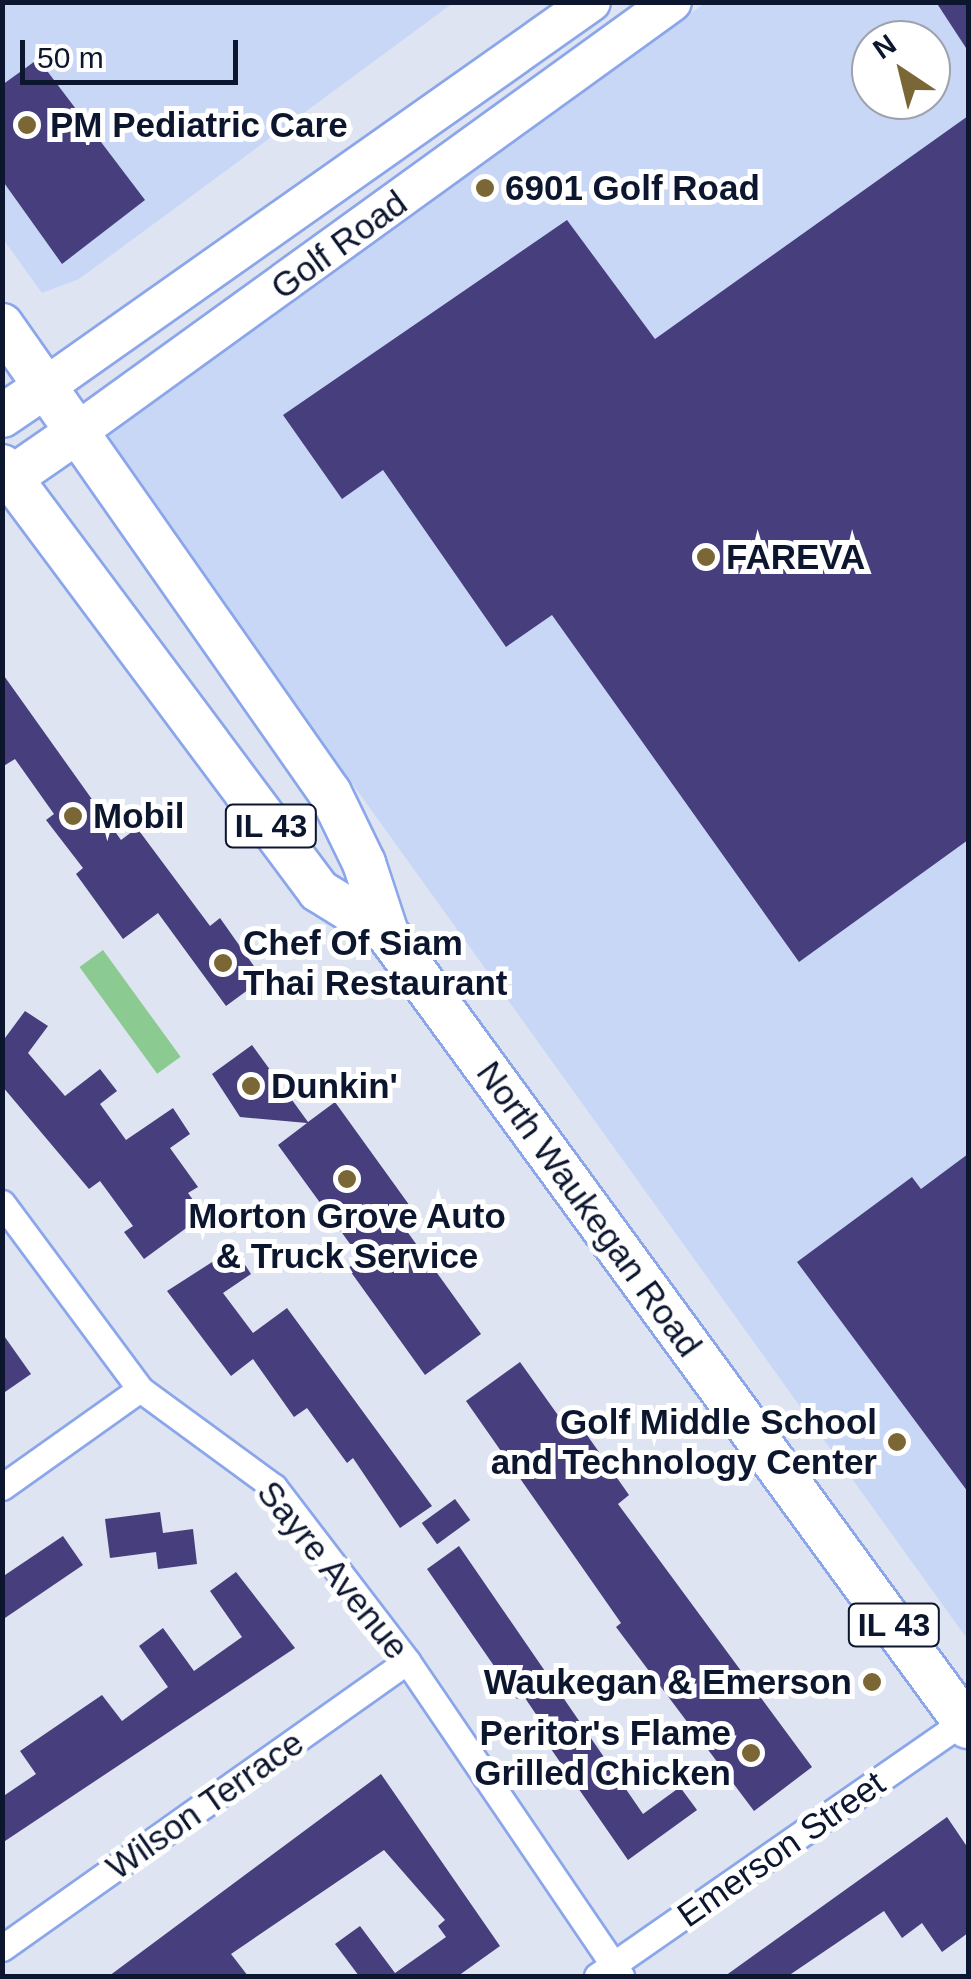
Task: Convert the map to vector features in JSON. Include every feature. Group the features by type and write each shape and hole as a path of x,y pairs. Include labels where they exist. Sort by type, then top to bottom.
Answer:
{"main road":[{"name":"Golf Road","path":"2,416 591,2"},
{"name":"Golf Road","path":"5,476 77,432 672,2"},
{"name":"IL 43","path":"2,325 77,432"},
{"name":"North Waukegan Road","path":"77,432 330,794 364,863 387,933 966,1724"},
{"name":"North Waukegan Road","path":"5,476 318,891 387,933"}],"street":[{"name":"Sayre Avenue","path":"2,1203 140,1389 274,1487 407,1661 610,1973"},
{"path":"2,1486 140,1389"},
{"name":"Wilson Terrace","path":"2,1948 407,1661"},
{"name":"Emerson Street","path":"610,1973 966,1724"}],"shaded area":[{"path":"2,3 453,3 79,279 42,293 3,239"},
{"path":"705,3 968,3 968,1640 103,437"}],"green space":[{"path":"103,950 181,1057 157,1074 80,967"}],"building":[{"path":"936,2 968,2 968,51 951,20"},
{"path":"38,59 145,200 62,264 2,180 2,85"},
{"name":"FAREVA","path":"968,116 968,840 799,962 552,615 506,647 383,470 342,499 283,415 567,220 655,339"},
{"path":"2,673 121,840 137,828 210,926 220,918 263,979 226,1006 158,913 123,939 76,874 83,868 46,820 54,814 15,759 2,767"},
{"path":"25,1011 48,1026 28,1053 65,1096 100,1069 117,1091 100,1104 126,1140 173,1108 190,1134 170,1148 198,1187 188,1193 204,1215 144,1259 124,1232 133,1226 100,1181 89,1189 2,1086 2,1042"},
{"path":"252,1045 308,1122 335,1102 415,1213 401,1223 481,1334 425,1375 348,1268 361,1259 278,1145 307,1123 240,1117 212,1074"},
{"path":"968,1154 968,1492 797,1262 912,1177 921,1189"},
{"path":"234,1248 251,1274 223,1293 253,1333 287,1308 432,1506 400,1528 353,1458 347,1463 307,1408 294,1417 253,1359 231,1376 167,1291"},
{"path":"2,1333 31,1374 2,1394"},
{"path":"520,1362 570,1432 580,1425 629,1495 618,1504 812,1767 754,1811 616,1627 621,1623 466,1401"},
{"path":"455,1499 470,1520 437,1544 422,1523"},
{"path":"160,1512 163,1533 193,1529 197,1564 158,1569 156,1552 110,1558 105,1519"},
{"path":"63,1536 83,1565 2,1620 2,1577"},
{"path":"459,1546 643,1814 680,1787 697,1810 628,1860 542,1736 548,1732 523,1695 517,1699 427,1569"},
{"path":"236,1572 295,1648 2,1843 2,1797 36,1774 20,1751 102,1695 122,1721 168,1687 139,1646 163,1628 194,1671 242,1637 210,1591"},
{"path":"381,1774 500,1946 458,1976 359,1976 335,1944 360,1926 395,1973 446,1937 438,1926 445,1920 384,1850 231,1954 248,1976 109,1976"},
{"path":"947,1817 968,1848 968,1933 942,1952 922,1923 902,1938 884,1911 788,1976 725,1976"}],"place":[{"name":"PM Pediatric Care","path":"27,125"},
{"name":"6901 Golf Road","path":"485,188"},
{"name":"FAREVA","path":"706,557"},
{"name":"Mobil","path":"73,816"},
{"name":"Chef Of Siam Thai Restaurant","path":"223,963"},
{"name":"Dunkin'","path":"251,1086"},
{"name":"Morton Grove Auto & Truck Service","path":"347,1179"},
{"name":"Golf Middle School and Technology Center","path":"897,1442"},
{"name":"Waukegan & Emerson","path":"872,1682"},
{"name":"Peritor's Flame Grilled Chicken","path":"751,1753"}]}
